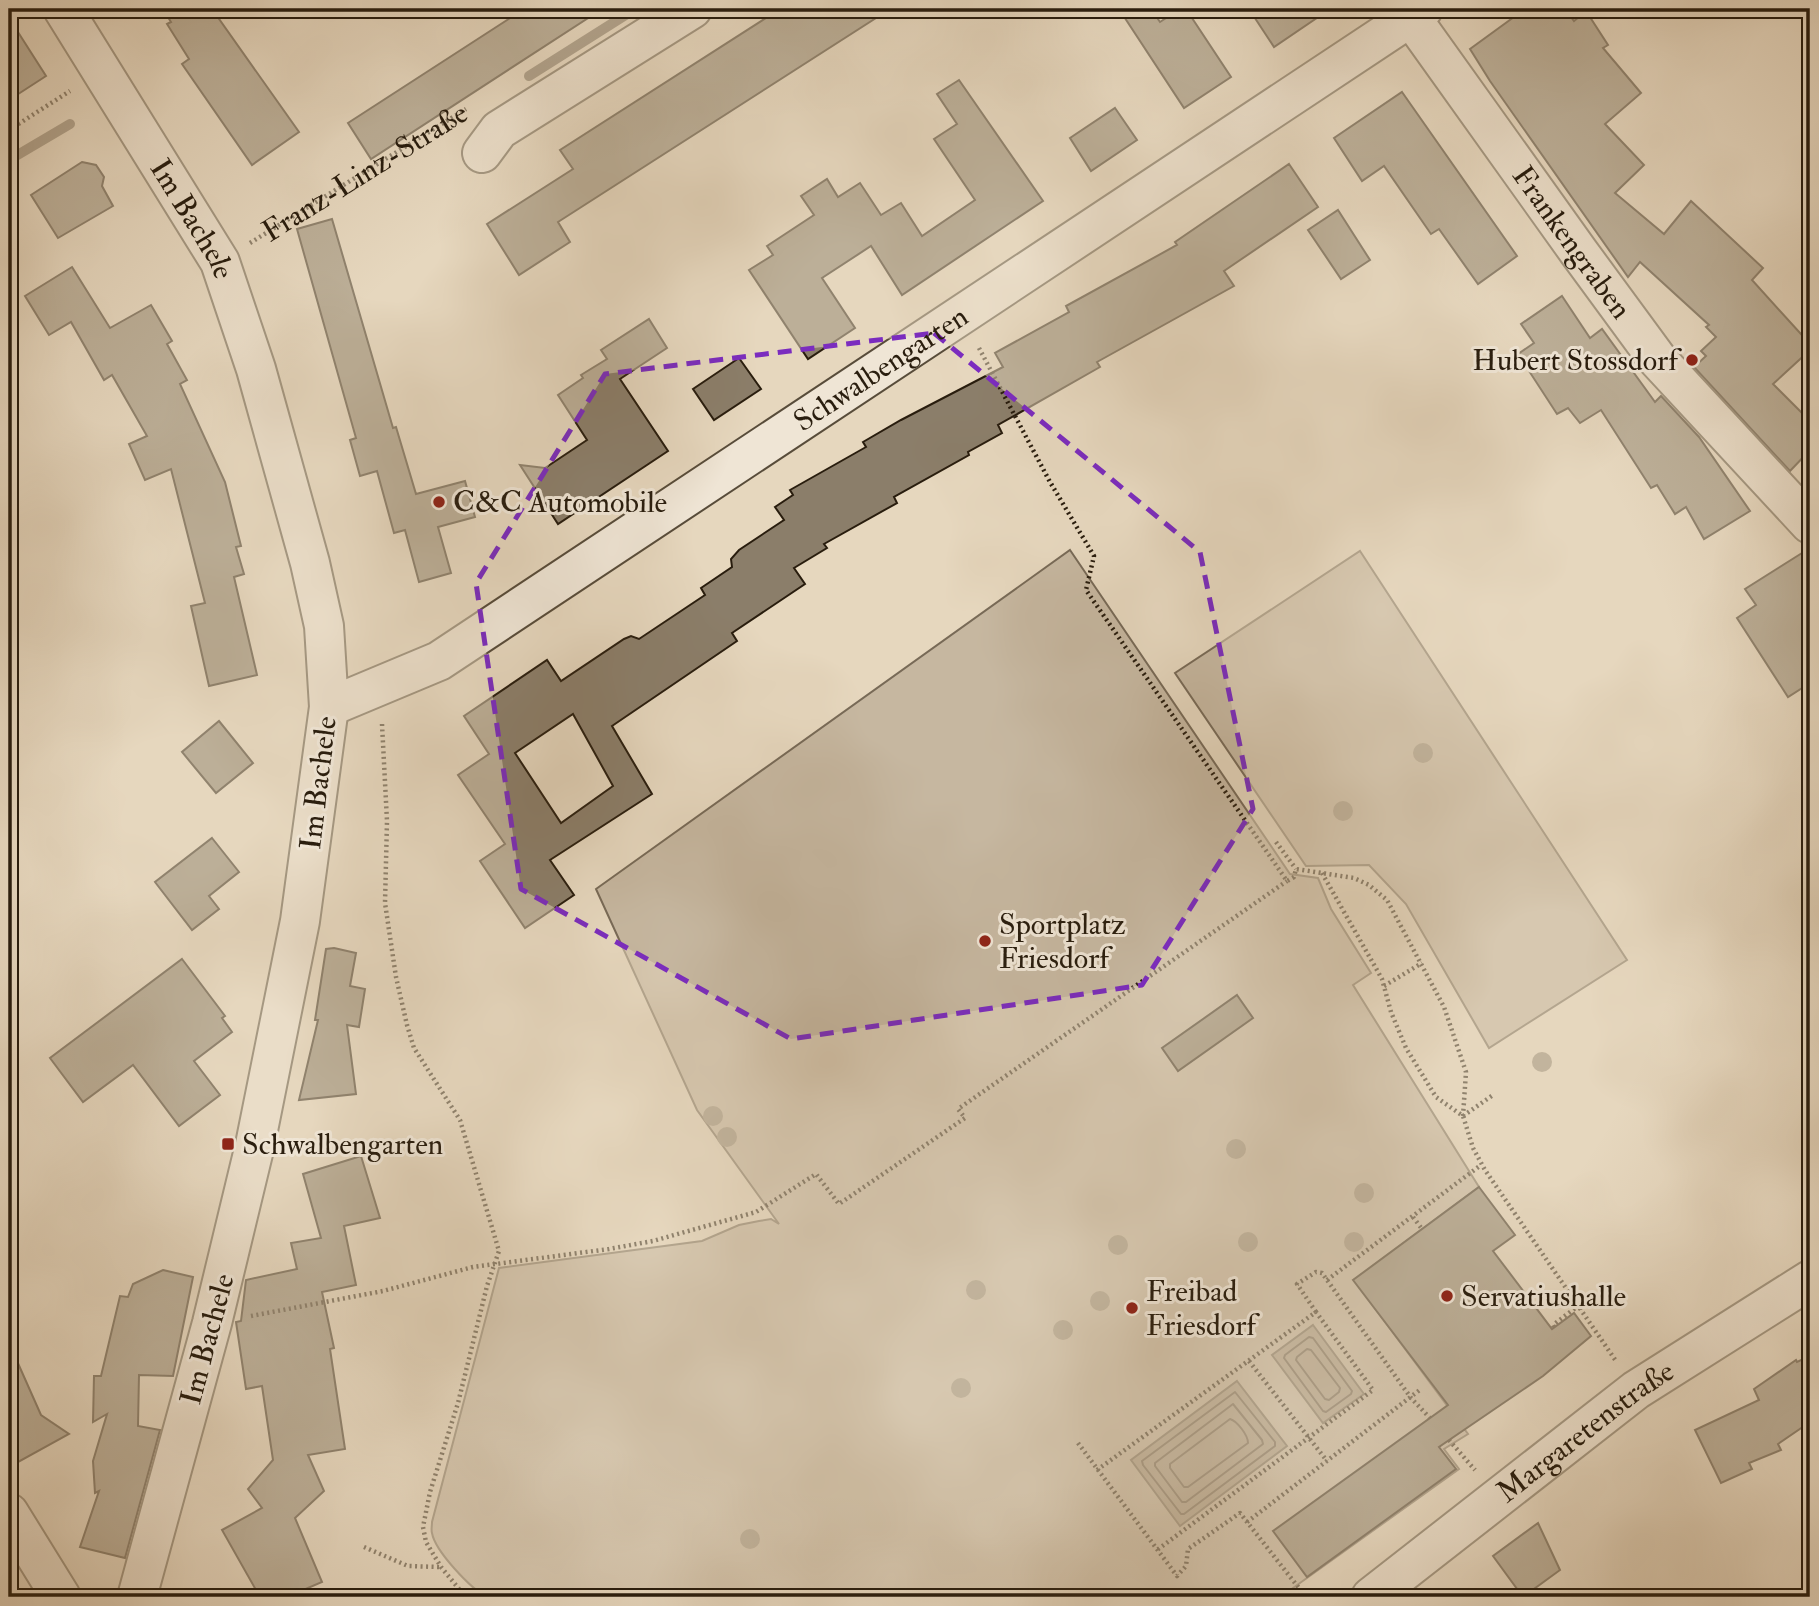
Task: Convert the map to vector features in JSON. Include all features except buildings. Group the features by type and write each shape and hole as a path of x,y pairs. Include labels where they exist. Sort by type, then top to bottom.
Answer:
{"street":[{"name":"Im Bachele","path":"63,9 220,262 256,369 310,563 324,626 329,707 300,921 255,1145 212,1323 137,1597"},
{"name":"Franz-Linz-Straße","path":"490,142 692,9"},
{"name":"Schwalbengarten","path":"329,707 439,661 1413,11"},
{"name":"Frankengraben","path":"1413,11 1577,251 1658,360 1810,524"},
{"name":"Margaretenstraße","path":"1371,1597 1636,1390 1810,1280"},
{"path":"9,1513 61,1597"}],"path":[{"path":"9,130 102,71"},
{"name":"Franz-Linz-Straße","path":"220,262 480,100 490,142"},
{"path":"959,316 1094,556 1086,590 1287,881"},
{"path":"380,684 387,821 385,903 397,977 414,1048 460,1120 499,1251 425,1514 424,1534 441,1567 459,1589 471,1597"},
{"path":"1276,842 1296,869 1354,878 1387,900 1444,1007 1466,1072 1463,1116 1473,1148 1636,1390"},
{"path":"212,1323 383,1291 472,1267 609,1249 682,1233 755,1212 816,1174 839,1205 965,1118 958,1109 1294,877 1296,869"},
{"path":"1322,873 1384,986 1391,1012 1411,1058 1436,1097 1463,1116"},
{"path":"1384,986 1422,963"},
{"path":"1463,1116 1493,1095"},
{"path":"1327,1280 1482,1165"},
{"path":"1413,1217 1422,1229"},
{"path":"1157,1550 1373,1390 1297,1284 1316,1272 1322,1273 1410,1398 1430,1418"},
{"path":"1555,1327 1553,1325 1587,1304"},
{"path":"1097,1470 1316,1312"},
{"path":"1249,1361 1327,1461"},
{"path":"1247,1522 1421,1389"},
{"path":"1078,1443 1177,1576 1186,1566 1188,1549 1240,1513 1306,1597"},
{"path":"364,1547 408,1566 441,1567"}],"highlighted area":[{"path":"934,333 1200,552 1253,809 1142,985 791,1039 521,889 476,583 605,374"}],"shaded area":[{"path":"1070,550 1290,874 1318,878 1331,909 1371,973 1353,985 1479,1187 1354,1280 1468,1434 1444,1449 1459,1469 1286,1593 1288,1597 487,1597 472,1586 447,1559 435,1541 432,1522 499,1268 702,1241 739,1225 771,1219 779,1224 697,1110 596,889"},
{"path":"1360,551 1627,960 1489,1048 1406,904 1369,865 1306,866 1175,673"}],"water":[{"path":"1313,1325 1364,1394 1323,1423 1272,1355"},
{"path":"1237,1381 1287,1446 1180,1526 1131,1460"}],"waterway":[{"path":"529,76 635,9"},
{"path":"9,160 70,124"}],"place":[{"name":"Hubert Stossdorf","path":"1692,360"},
{"name":"C&C Automobile","path":"439,502"},
{"name":"Sportplatz Friesdorf","path":"985,941"},
{"name":"Schwalbengarten","path":"228,1144"},
{"name":"Servatiushalle","path":"1447,1296"},
{"name":"Freibad Friesdorf","path":"1132,1308"}]}
